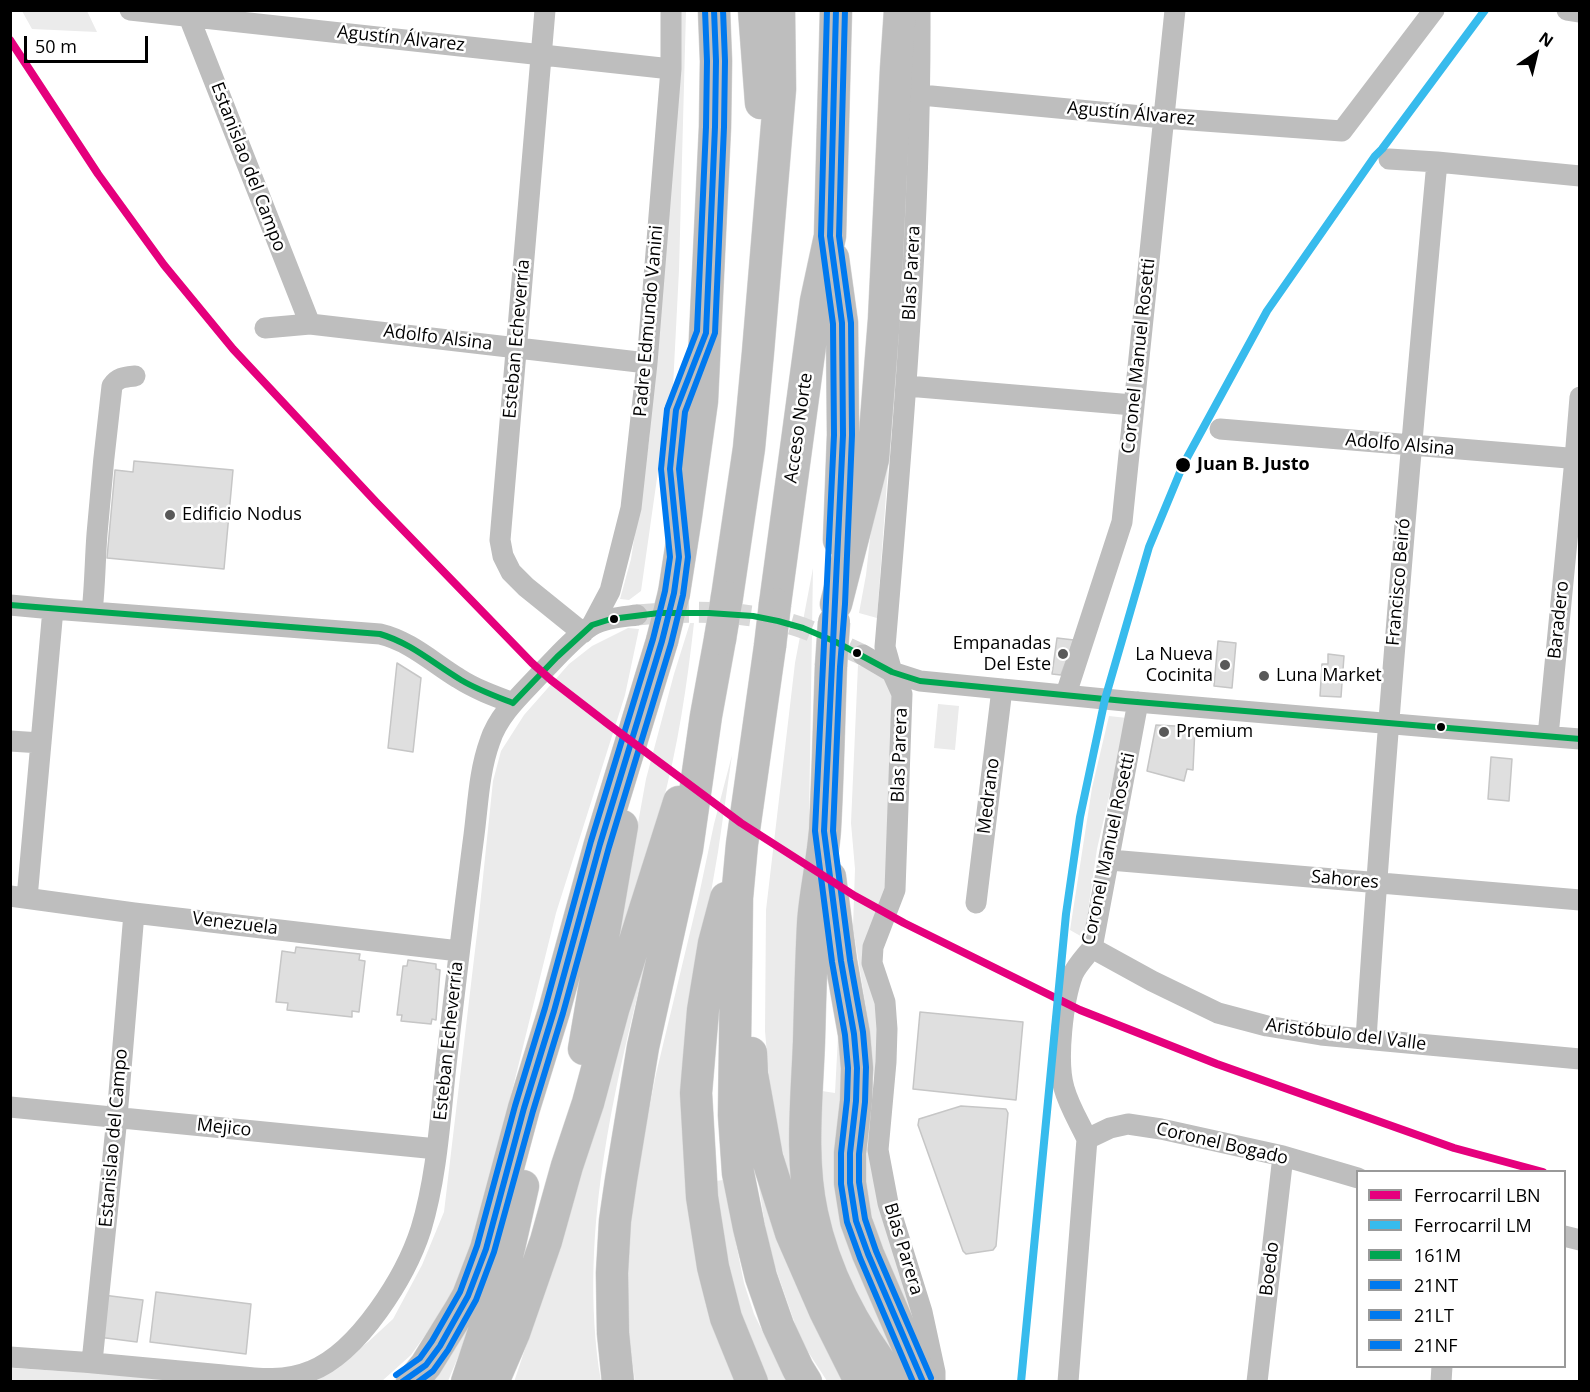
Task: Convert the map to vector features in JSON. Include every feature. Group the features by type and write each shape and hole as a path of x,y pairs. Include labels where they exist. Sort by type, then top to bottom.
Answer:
{"highway":[{"path":"413,1376 460,1310 486,1249 524,1108 554,1011 600,844 662,641 674,593 702,401 715,127 714,10"},
{"path":"754,10 769,212"},
{"path":"618,1382 613,1333 612,1273 615,1221 643,1047 687,849 749,448 780,88 779,10"},
{"name":"Acceso Norte","path":"742,844 816,302 830,236 836,10"},
{"path":"835,613 873,459 884,319 900,10"},
{"path":"830,236 842,322 843,435 824,831 813,921 807,1073 807,1179 812,1213 820,1242 838,1290 854,1323 876,1358 895,1382"},
{"path":"493,1382 514,1333 546,1241 588,1103 613,1010 706,716"},
{"path":"567,1166 578,1081 621,840 629,750"},
{"path":"824,831 857,1068 850,1153 850,1183 856,1221 923,1382"},
{"path":"742,844 737,898 734,1081 738,1173 748,1228 761,1277 778,1326 806,1382"},
{"path":"742,844 714,943 702,1010 696,1093 702,1197 713,1267 726,1318 752,1382"},
{"path":"737,898 748,986 752,1074 767,1157 795,1243 825,1311 862,1382"},
{"path":"468,1374 503,1274 511,1242 539,1113 554,1011"},
{"path":"503,1382 514,1333"}],"street":[{"name":"Agustín Álvarez","path":"130,10 190,14 671,69"},
{"name":"Esteban Echeverría","path":"10,1357 92,1362 257,1379 300,1376 324,1366 360,1334 399,1277 415,1246 427,1206 437,1149 459,951 488,744 498,724 513,703 557,657 588,629 526,587 511,572 503,556 500,540 545,10"},
{"name":"Padre Edmundo Vanini","path":"588,629 610,591 631,508 671,69 671,10"},
{"name":"Blas Parera","path":"920,10 921,95 907,386 885,647 892,672 902,694 895,890 873,947 872,963 885,1002 887,1029 878,1150 888,1203 922,1312 935,1371 935,1382"},
{"name":"Coronel Manuel Rosetti","path":"1066,694 1122,522 1175,10"},
{"name":"Agustín Álvarez","path":"921,95 1163,118 1342,131 1434,10"},
{"path":"1567,10 1580,12"},
{"name":"Estanislao del Campo","path":"190,14 310,324"},
{"path":"1389,159 1580,176"},
{"name":"Francisco Beiró","path":"1366,1039 1410,446 1437,162"},
{"name":"Adolfo Alsina","path":"265,328 310,324 646,363"},
{"path":"92,612 105,444 112,386 121,377 135,376"},
{"path":"907,386 1133,405"},
{"name":"Baradero","path":"1548,736 1577,459 1580,397"},
{"name":"Adolfo Alsina","path":"1220,429 1577,459"},
{"path":"10,605 380,634 404,642 466,683 513,703"},
{"path":"19,897 41,743 53,609"},
{"path":"588,629 612,619 637,615"},
{"path":"863,655 892,672 920,681 1138,702 1580,739"},
{"name":"Medrano","path":"976,903 1002,688"},
{"name":"Coronel Manuel Rosetti","path":"1087,1139 1064,1087 1061,1063 1062,1025 1066,996 1074,971 1092,948 1138,702"},
{"path":"10,741 41,743"},
{"name":"Sahores","path":"1110,860 1580,900"},
{"name":"Venezuela","path":"19,897 134,913 459,951"},
{"name":"Estanislao del Campo","path":"92,1362 117,1117 134,913"},
{"name":"Aristóbulo del Valle","path":"1092,948 1152,981 1218,1013 1267,1026 1321,1035 1580,1059"},
{"name":"Mejico","path":"10,1107 437,1149"},
{"name":"Coronel Bogado","path":"1087,1139 1110,1128 1128,1124 1283,1156 1356,1177"},
{"path":"1068,1382 1087,1139"},
{"name":"Boedo","path":"1257,1382 1283,1156"}],"shaded area":[{"path":"22,11 87,11 97,32 32,29"},
{"path":"679,11 686,11 679,270 672,406 664,406 659,464 641,591 629,600 620,599 631,559 649,441"},
{"path":"913,124 877,618 859,613 866,575 888,374 899,154"},
{"path":"813,568 809,820 796,1087 835,1093 839,1018 844,1142 910,1370 883,1381 794,1193 772,1112 765,1031 766,910 795,663"},
{"path":"690,623 694,623 691,646 681,716 667,786 612,967 646,779"},
{"path":"628,628 639,629 625,695 556,913 475,1241 453,1296 411,1355 382,1381 289,1382 336,1366 368,1342 393,1319 422,1265 444,1212 493,781 501,751 524,715 569,664 592,646"},
{"path":"858,665 888,674 894,693 890,892 872,931 882,1022 880,1097 917,1329 882,1251 864,1177 874,1080 868,1020 853,927 855,869 851,823"},
{"path":"938,704 959,706 955,750 934,748"},
{"path":"1109,716 1127,718 1097,849 1084,938 1070,930 1092,788"},
{"path":"732,755 702,944 689,1070 738,1381 635,1382 627,1317 628,1236 635,1182 656,1074"},
{"path":"655,926 615,1094 597,1209 594,1267 595,1324 601,1381 514,1382 535,1319"},
{"path":"754,1154 851,1381 827,1381 801,1341 769,1249"},
{"path":"723,1180 744,1283 754,1314 787,1381 765,1381 740,1316 722,1231 716,1181"},
{"path":"472,1319 448,1381 427,1382"},
{"path":"11,1368 226,1381 11,1381"}],"building":[{"name":"Edificio Nodus","path":"134,461 233,470 224,569 107,558 115,470 133,472"},
{"name":"Empanadas Del Este","path":"1057,638 1074,640 1061,675 1052,674"},
{"name":"La Nueva Cocinita","path":"1218,641 1236,643 1232,688 1214,686"},
{"path":"1328,654 1344,656 1341,697 1320,696 1322,664 1328,664"},
{"path":"397,663 421,678 413,752 388,748"},
{"path":"1156,725 1195,727 1193,770 1187,769 1184,781 1147,771"},
{"path":"1491,757 1512,759 1509,801 1488,799"},
{"path":"296,947 360,954 359,960 365,961 359,1012 352,1011 352,1017 287,1010 288,1003 276,1002 282,951 295,953"},
{"path":"408,960 436,964 436,969 440,970 436,1020 432,1019 431,1024 401,1021 402,1015 397,1015 403,966 407,966"},
{"path":"920,1012 1023,1022 1016,1100 913,1089"},
{"path":"961,1106 1006,1109 1008,1113 996,1246 993,1250 966,1254 918,1125 919,1119"},
{"path":"156,1292 251,1304 246,1354 150,1342"},
{"path":"103,1295 143,1300 137,1342 98,1337"}],"tunnel":[{"path":"637,615 700,612 763,618 803,628 863,655"}],"rail line":[{"name":"LM","path":"1021,1382 1066,914 1080,817 1105,699 1149,547 1183,465 1267,311 1375,156 1485,10"},
{"name":"LBN","path":"10,40 98,174 164,265 233,349 376,502 532,663 608,724 741,823 855,896 904,923 1080,1010 1217,1064 1454,1148 1536,1170"}],"transit line":[{"name":"21NF","path":"396,1375 420,1358 432,1341 460,1292 477,1246 591,841 653,639 665,591 670,557 661,469 667,409 697,331 706,127 705,10"},
{"name":"21NT","path":"402,1382 426,1365 440,1346 468,1296 486,1249 524,1108 554,1011 600,844 662,641 674,593 679,557 670,469 676,410 706,333 715,127 714,10"},
{"name":"21LT","path":"418,1382 433,1371 448,1350 476,1300 494,1252 609,847 671,644 683,595 688,557 679,469 685,412 715,333 724,127 723,10"},
{"name":"21LT","path":"827,10 821,236 833,324 834,435 815,831 848,1068 841,1153 841,1184 847,1222 913,1382"},
{"name":"21NT","path":"836,10 830,236 842,323 843,435 824,831 857,1068 850,1153 850,1183 856,1221 923,1382"},
{"name":"21NF","path":"845,10 839,236 851,323 852,435 833,831 850,960 863,1032 866,1067 865,1102 859,1154 859,1182 865,1219 876,1251 931,1378"},
{"name":"161M","path":"10,605 380,634 412,648 467,684 513,703"},
{"name":"161M","path":"513,703 557,657 592,625 611,619 659,613 709,613 753,616 803,628 836,642 892,672 920,681 1125,701 1580,739"}],"place":[{"name":"Juan B. Justo","path":"1183,465"},
{"name":"Edificio Nodus","path":"170,515"},
{"name":"Empanadas Del Este","path":"1063,654"},
{"name":"La Nueva Cocinita","path":"1225,665"},
{"name":"Luna Market","path":"1264,676"},
{"name":"Premium","path":"1164,732"}]}
